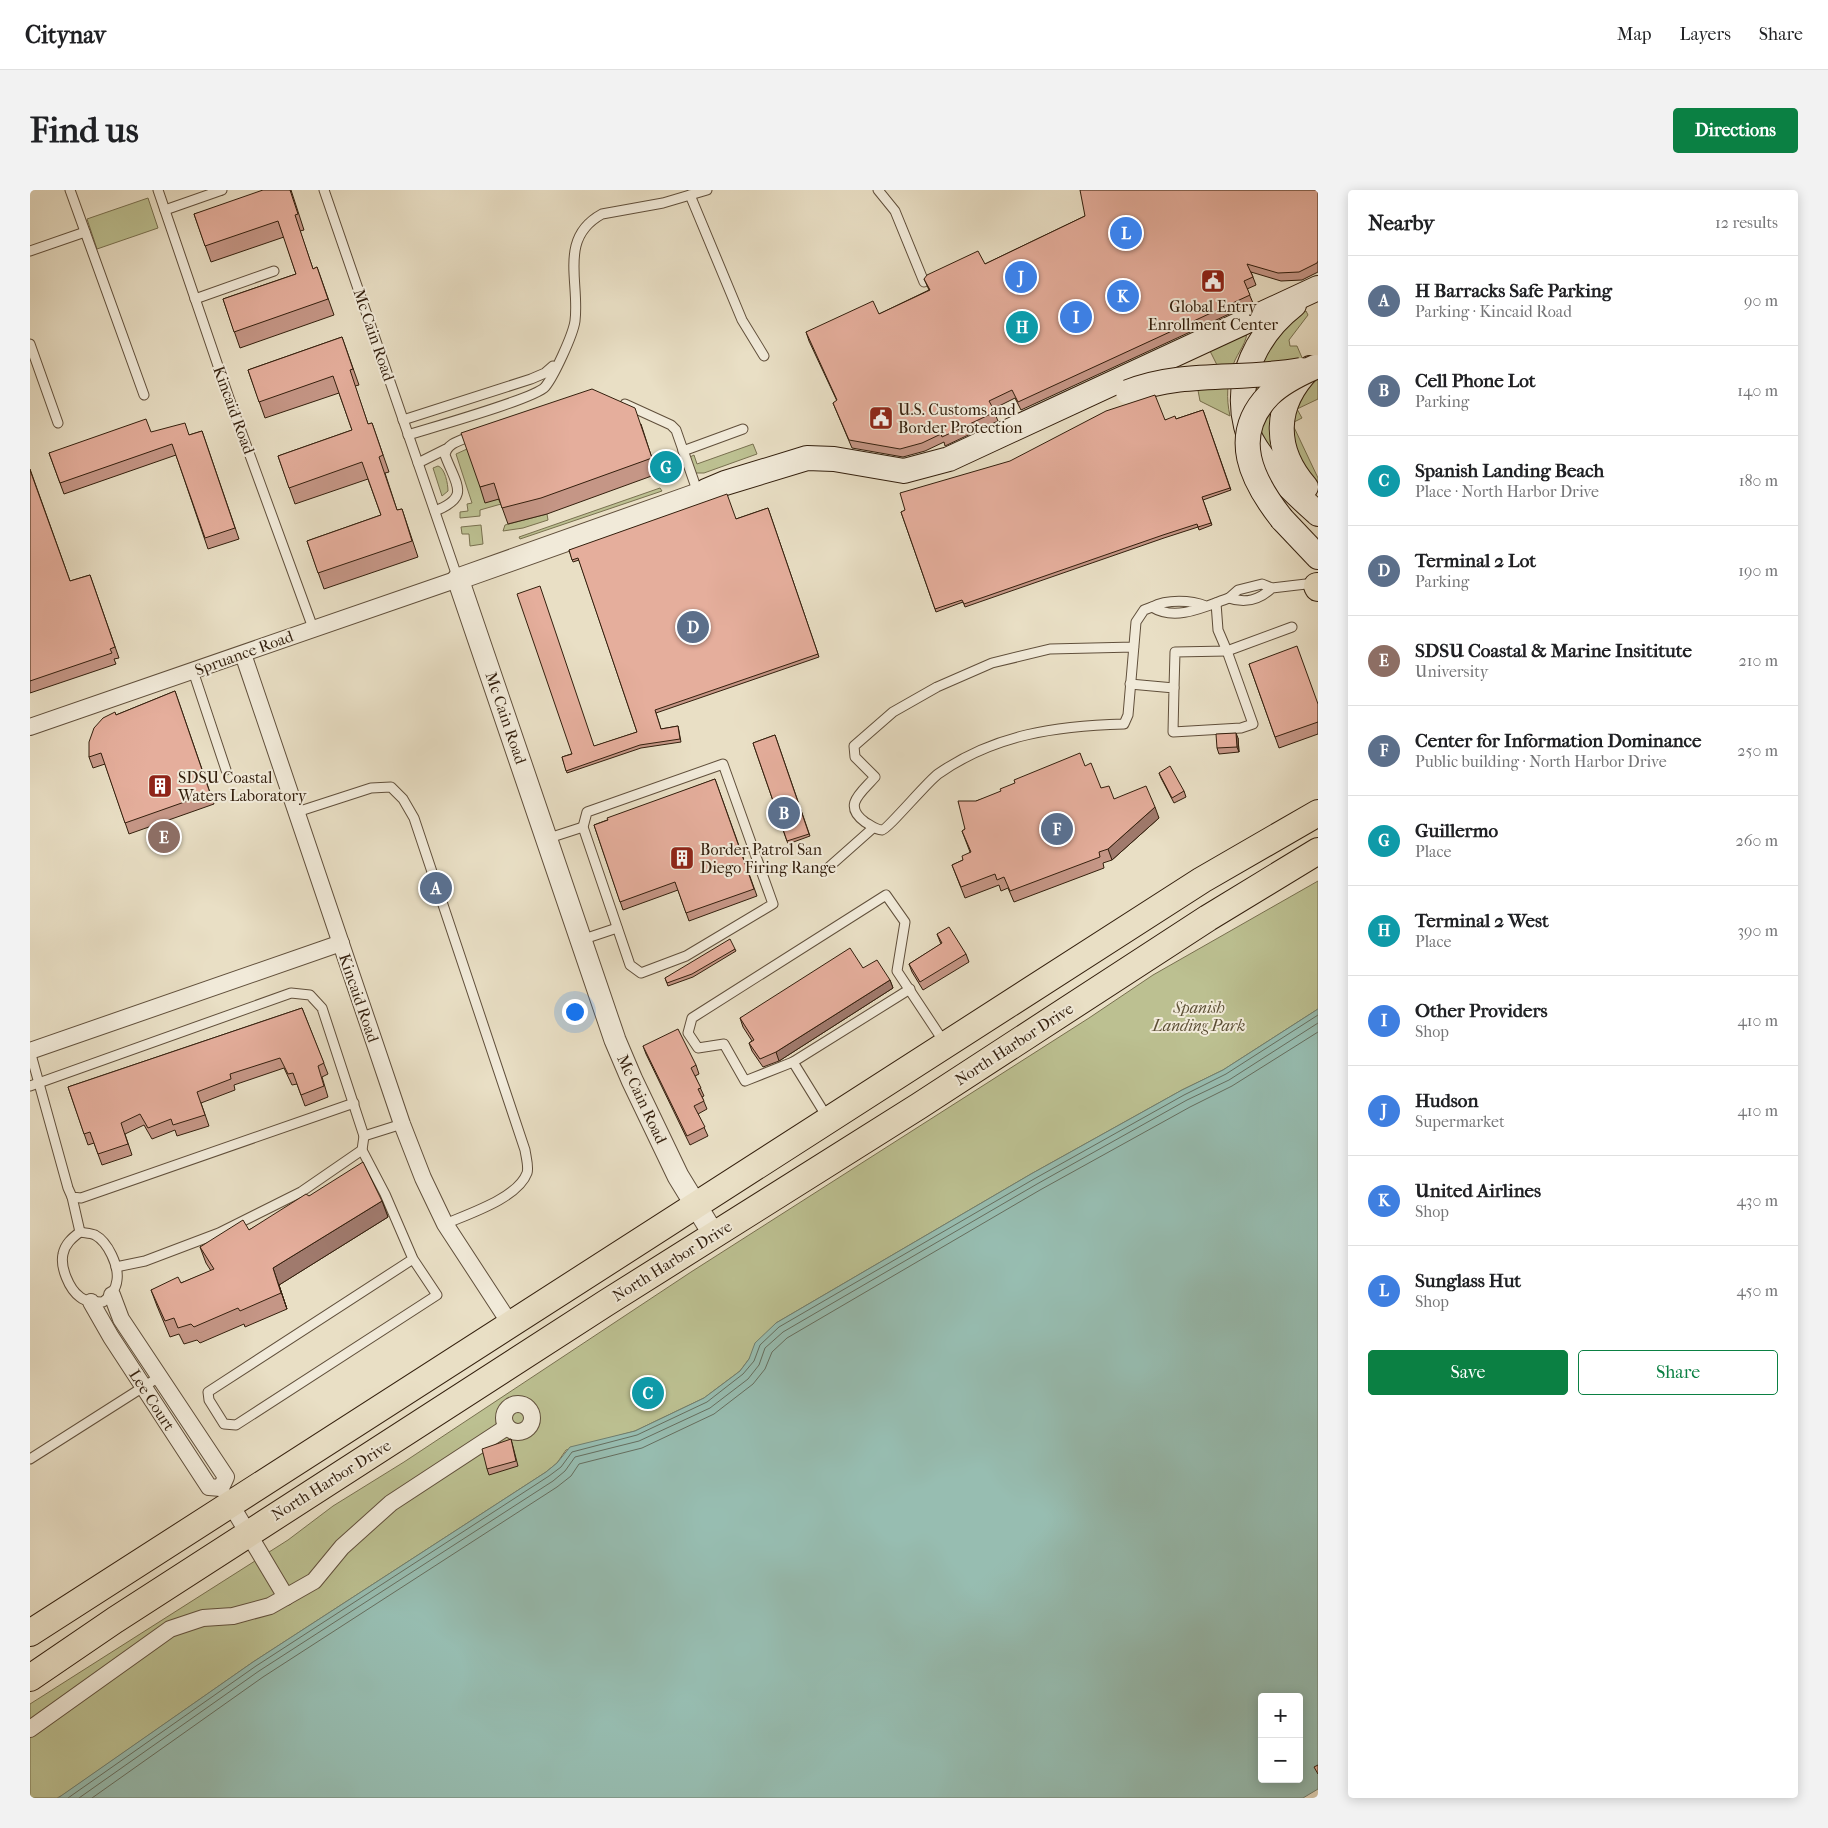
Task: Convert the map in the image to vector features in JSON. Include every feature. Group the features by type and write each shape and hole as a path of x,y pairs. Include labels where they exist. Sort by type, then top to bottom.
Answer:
{"main road":[{"path":"1315,505 1268,464 1256,446 1246,427 1244,388 1247,369 1263,335 1277,319 1318,288"},
{"path":"702,492 741,477 807,458 834,459 904,471 949,459 1318,288"},
{"path":"1315,505 1286,456 1281,435 1281,424 1286,405 1294,388 1317,364"},
{"path":"702,492 752,485 787,474 807,471 897,482 914,481 1016,445 1128,392 1150,384 1182,379 1268,375 1317,364"},
{"path":"1317,364 1269,395 1253,418 1248,444 1249,464 1265,498 1318,557"},
{"name":"North Harbor Drive","path":"30,1634 225,1496 510,1325 695,1204 1202,880 1318,813"},
{"name":"North Harbor Drive","path":"30,1678 248,1534 919,1106 1215,913 1318,851"}],"street":[{"path":"458,579 702,492"},
{"name":"Spruance Road","path":"30,727 458,579"},
{"name":"Mc Cain Road","path":"458,579 615,1040 678,1176 714,1235"},
{"name":"Kincaid Road","path":"243,654 402,1124 423,1178 445,1224 510,1325"},
{"path":"30,1051 341,943"},
{"name":"Lee Court","path":"112,1295 122,1319 226,1477 225,1496"},
{"name":"Lee Court","path":"91,1302 144,1388 209,1487 225,1496 286,1597"},
{"path":"30,1729 170,1628 203,1618 233,1616 261,1608 286,1597 314,1581 342,1547 391,1503 507,1427"}],"lane":[{"path":"70,190 144,396"},
{"name":"Kincaid Road","path":"158,190 313,628"},
{"path":"165,210 222,190"},
{"name":"Mc Cain Road","path":"324,190 458,579"},
{"path":"408,435 534,394 544,388 572,333 575,320 574,253 582,230 602,214 663,203 707,190"},
{"path":"878,190 898,218 924,282"},
{"path":"690,195 742,320 764,356"},
{"path":"30,251 85,232"},
{"path":"195,298 274,271"},
{"path":"30,344 58,423"},
{"path":"403,420 531,379 545,373 557,362"},
{"path":"612,398 671,425 676,430 702,492"},
{"path":"683,450 743,428"},
{"path":"418,463 446,449 451,444 487,430"},
{"path":"435,511 450,505 456,500 458,493 445,455 446,449"},
{"path":"1134,647 1050,649 992,663 938,686 893,712 854,746 855,757 875,777 855,802 853,808 856,815 874,828 880,830 888,828 906,804 938,774 972,756 1022,735 1070,726 1124,724 1128,715 1139,615 1160,603 1197,602 1206,606 1230,598 1238,590 1262,584 1272,588 1306,584 1318,587"},
{"path":"1230,598 1242,602 1255,599 1262,597 1272,588"},
{"path":"1216,603 1218,630 1228,651 1253,724 1241,728 1173,732 1175,652 1228,651 1292,627"},
{"path":"192,671 226,770"},
{"path":"1130,684 1174,688"},
{"path":"724,764 773,904 686,956 641,973 630,965 584,827 587,812 724,764"},
{"path":"297,812 371,788 391,787 403,799 414,818 525,1150 528,1172 520,1187 498,1200 445,1224"},
{"path":"546,839 584,827"},
{"path":"829,867 874,828"},
{"path":"910,989 793,1062 745,1081 724,1044 698,1048 688,1033 692,1018 886,895 904,922 897,971 910,989 945,1044"},
{"path":"581,940 617,928"},
{"path":"30,1086 291,993 310,995 322,1008 364,1136 362,1150 385,1194 413,1259 437,1295 236,1425 224,1424 209,1400 208,1392 413,1259"},
{"path":"30,1051 72,1197 80,1232"},
{"path":"793,1062 829,1119"},
{"path":"72,1197 81,1198 354,1103"},
{"path":"364,1136 402,1124"},
{"path":"116,1267 146,1261 219,1233 301,1192 362,1150"},
{"path":"80,1232 95,1235 108,1248 116,1267 118,1280 112,1295 103,1302 91,1302 80,1297 64,1269 63,1253 69,1240 80,1232"},
{"path":"30,1460 159,1377"}],"green space":[{"path":"148,198 158,228 97,249 87,219"},
{"path":"1306,311 1308,315 1289,340 1290,346 1297,346 1303,360 1277,464 1270,460 1248,399 1258,359 1295,317"},
{"path":"1247,328 1246,338 1235,360 1229,378 1228,403 1230,416 1200,401 1197,385 1217,365 1208,347"},
{"path":"1318,373 1318,399 1297,409 1302,418 1292,423 1318,478 1318,489 1306,478 1287,418"},
{"path":"753,444 757,454 704,473 695,473 690,457 694,455 697,464"},
{"path":"467,449 501,504 480,510 480,516 460,518 460,512 468,511 467,504 472,503 456,454"},
{"path":"438,466 444,473 448,491 442,496 433,468"},
{"path":"660,488 662,491 520,539 519,537"},
{"path":"547,514 548,520 523,528 503,531 505,525"},
{"path":"481,525 483,544 470,546 469,534 462,534 461,527"},
{"name":"Spanish Landing Park","path":"1318,881 1318,1009 1223,1070 1182,1090 1031,1174 776,1323 740,1371 704,1398 635,1431 566,1450 557,1463 546,1472 253,1662 63,1795 57,1798 30,1798 30,1704 288,1540 333,1506 404,1462 691,1272 1089,1018 1153,975"}],"water":[{"path":"1318,1009 1318,1789 1303,1798 58,1798 253,1662 546,1472 557,1463 570,1447 635,1431 704,1398 740,1371 749,1359 755,1343 776,1323 1031,1174 1182,1090 1223,1070"}],"building":[{"path":"263,190 290,190 298,214 295,215 313,269 317,267 328,299 234,332 223,299 296,274 278,221 205,246 194,214"},
{"path":"1080,190 1318,190 1318,261 1299,272 1278,273 1247,264 1253,277 1244,281 1250,295 1018,402 1012,390 989,401 995,412 942,437 941,434 922,443 900,449 849,440 833,403 837,400 806,332 873,301 879,314 930,290 924,279 927,275 978,251 985,264 1085,216"},
{"path":"342,337 353,369 350,370 368,424 372,423 383,455 379,457 397,510 402,509 412,541 318,573 307,541 381,515 362,462 289,488 278,456 352,430 333,376 259,402 248,370"},
{"path":"592,389 635,408 652,458 541,498 502,508 494,483 480,487 461,433"},
{"path":"1155,395 1165,420 1175,416 1176,419 1203,410 1230,488 1202,497 1211,523 1198,527 1197,524 1163,535 964,604 962,600 935,609 901,512 905,510 900,493 1010,461 1106,411"},
{"path":"146,419 151,432 185,423 189,435 202,431 235,528 205,538 172,444 60,483 49,453"},
{"path":"30,470 70,581 90,575 115,647 110,649 112,653 30,681"},
{"path":"727,494 736,519 768,508 818,654 655,710 661,729 678,726 680,739 640,745 566,771 562,757 572,754 517,594 540,586 594,746 637,732 578,558 572,560 569,550"},
{"path":"1297,646 1318,704 1318,722 1275,737 1249,664"},
{"name":"SDSU Coastal Waters Laboratory","path":"175,691 210,793 125,823 101,753 89,757 89,742 94,728 103,718 115,712 116,715"},
{"path":"1236,733 1237,747 1217,748 1216,734"},
{"path":"775,735 809,834 787,841 753,743"},
{"path":"1080,753 1085,766 1091,763 1101,788 1109,786 1114,799 1146,786 1155,807 1108,849 1099,852 1100,857 1010,891 1004,877 997,880 995,874 961,887 952,865 963,860 962,856 971,852 962,831 965,829 958,801 976,801 1001,791 1000,789 1015,783 1014,780"},
{"path":"1170,766 1184,791 1172,798 1159,773"},
{"name":"Border Patrol San Diego Firing Range","path":"715,779 754,889 686,913 675,882 620,902 594,825 608,820 607,818"},
{"path":"949,927 966,954 920,982 909,964 942,943 937,934"},
{"path":"730,939 735,949 692,974 667,983 665,978"},
{"path":"850,948 863,968 877,960 890,980 776,1052 760,1059 749,1043 754,1040 740,1018"},
{"path":"302,1008 324,1063 318,1066 324,1086 301,1095 293,1073 288,1074 280,1058 230,1074 231,1079 197,1092 205,1115 173,1125 171,1119 148,1128 140,1114 121,1123 128,1144 98,1154 90,1132 84,1134 68,1087"},
{"path":"678,1029 696,1065 691,1068 701,1088 698,1089 704,1101 694,1106 705,1127 687,1136 643,1046"},
{"path":"363,1162 382,1201 273,1268 281,1293 240,1311 238,1308 194,1327 191,1324 178,1328 174,1318 165,1321 151,1290 178,1277 181,1283 214,1269 200,1247 243,1220 249,1230 306,1194 309,1196"},
{"path":"511,1439 516,1461 487,1469 482,1449"},
{"path":"1318,1765 1318,1774 1314,1767"}],"place":[{"name":"Sunglass Hut","path":"1126,233"},
{"name":"Hudson","path":"1021,277"},
{"name":"Global Entry Enrollment Center","path":"1213,281"},
{"name":"United Airlines","path":"1123,296"},
{"name":"Other Providers","path":"1076,317"},
{"name":"Terminal 2 West","path":"1022,327"},
{"name":"U.S. Customs and Border Protection","path":"881,418"},
{"name":"Guillermo","path":"666,467"},
{"name":"Terminal 2 Lot","path":"693,627"},
{"name":"SDSU Coastal Waters Laboratory","path":"160,786"},
{"name":"Cell Phone Lot","path":"784,813"},
{"name":"Center for Information Dominance","path":"1057,829"},
{"name":"SDSU Coastal & Marine Insititute","path":"164,837"},
{"name":"Border Patrol San Diego Firing Range","path":"682,858"},
{"name":"H Barracks Safe Parking","path":"436,888"},
{"name":"Spanish Landing Beach","path":"648,1393"}]}
